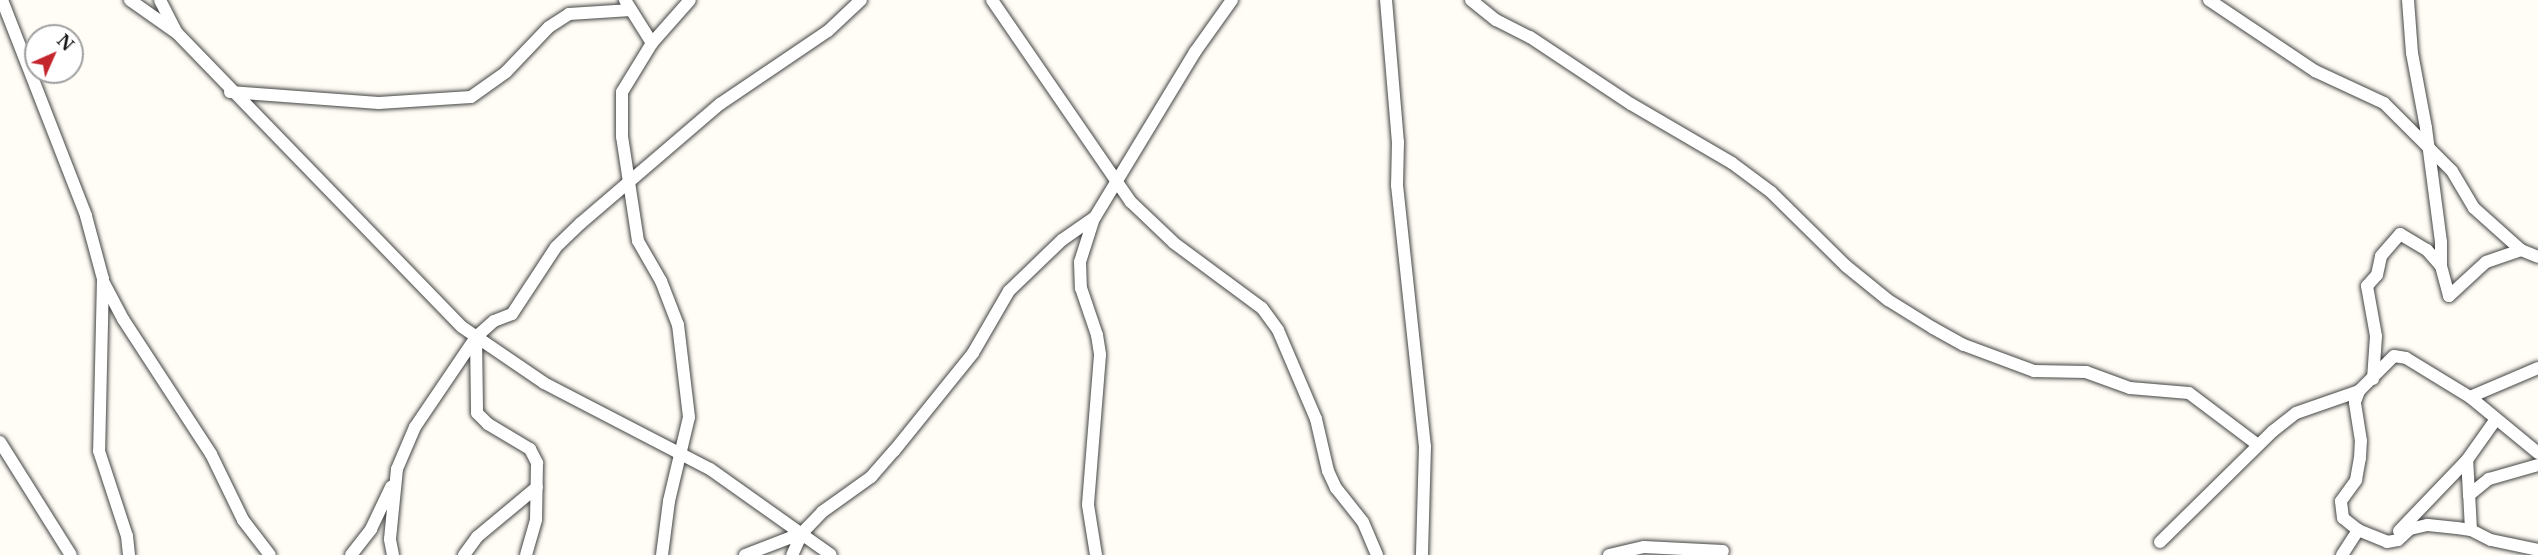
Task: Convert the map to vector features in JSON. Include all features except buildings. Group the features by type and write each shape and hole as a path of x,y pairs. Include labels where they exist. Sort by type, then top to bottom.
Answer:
{"street":[{"path":"2,0 86,216 103,279 123,318 211,453 243,520 270,555"},
{"path":"130,0 177,33 230,92 476,337 544,383 681,453 802,533 831,555"},
{"path":"160,0 177,33"},
{"path":"662,555 690,417 678,325 661,281 638,241 627,184 622,137 622,92 652,43 690,0"},
{"path":"351,555 371,529 415,427 476,337 494,321 512,314 556,247 720,104 828,31 861,0"},
{"path":"992,0 1131,202 1174,243 1262,308 1278,330 1316,419 1328,471 1336,488 1363,522 1377,555"},
{"path":"1096,555 1089,494 1100,355 1097,335 1081,288 1080,262 1095,217 1119,182 1195,52 1232,0"},
{"path":"1386,0 1398,142 1397,185 1425,446 1422,555"},
{"path":"1472,0 1496,20 1530,37 1631,104 1732,163 1771,192 1846,266 1888,300 1933,328 1964,345 2034,370 2086,372 2130,388 2189,393 2258,445"},
{"path":"2209,0 2315,71 2384,103 2428,150 2452,171 2474,208 2521,250 2538,257"},
{"path":"2408,0 2412,53 2428,150 2441,267 2449,297 2477,267 2521,250"},
{"path":"230,92 379,103 471,97 506,72 549,27 569,14 628,5 652,43"},
{"path":"792,555 802,533 822,512 871,477 894,452 973,353 1010,291 1062,240 1095,217"},
{"path":"2373,379 2376,336 2367,286 2377,275 2380,256 2400,234 2427,250 2441,267"},
{"path":"103,279 99,452 127,536 129,555"},
{"path":"476,337 477,413 488,424 530,449 537,463 536,520 526,555"},
{"path":"2160,542 2258,445 2296,413 2359,391 2394,356 2406,358 2470,397 2538,453"},
{"path":"2470,397 2538,368"},
{"path":"2359,391 2355,402 2361,441 2360,458 2356,480 2341,501 2343,518 2358,530 2387,542 2398,540 2410,529 2428,525 2471,530 2491,540 2538,550"},
{"path":"2387,542 2429,503 2467,460 2496,419"},
{"path":"0,442 71,555"},
{"path":"2467,460 2471,530"},
{"path":"2469,495 2489,479 2538,465"},
{"path":"393,482 393,555"},
{"path":"464,555 477,537 537,487"},
{"path":"2342,555 2358,530"},
{"path":"745,555 802,533"},
{"path":"1609,555 1644,547 1723,551"}]}
